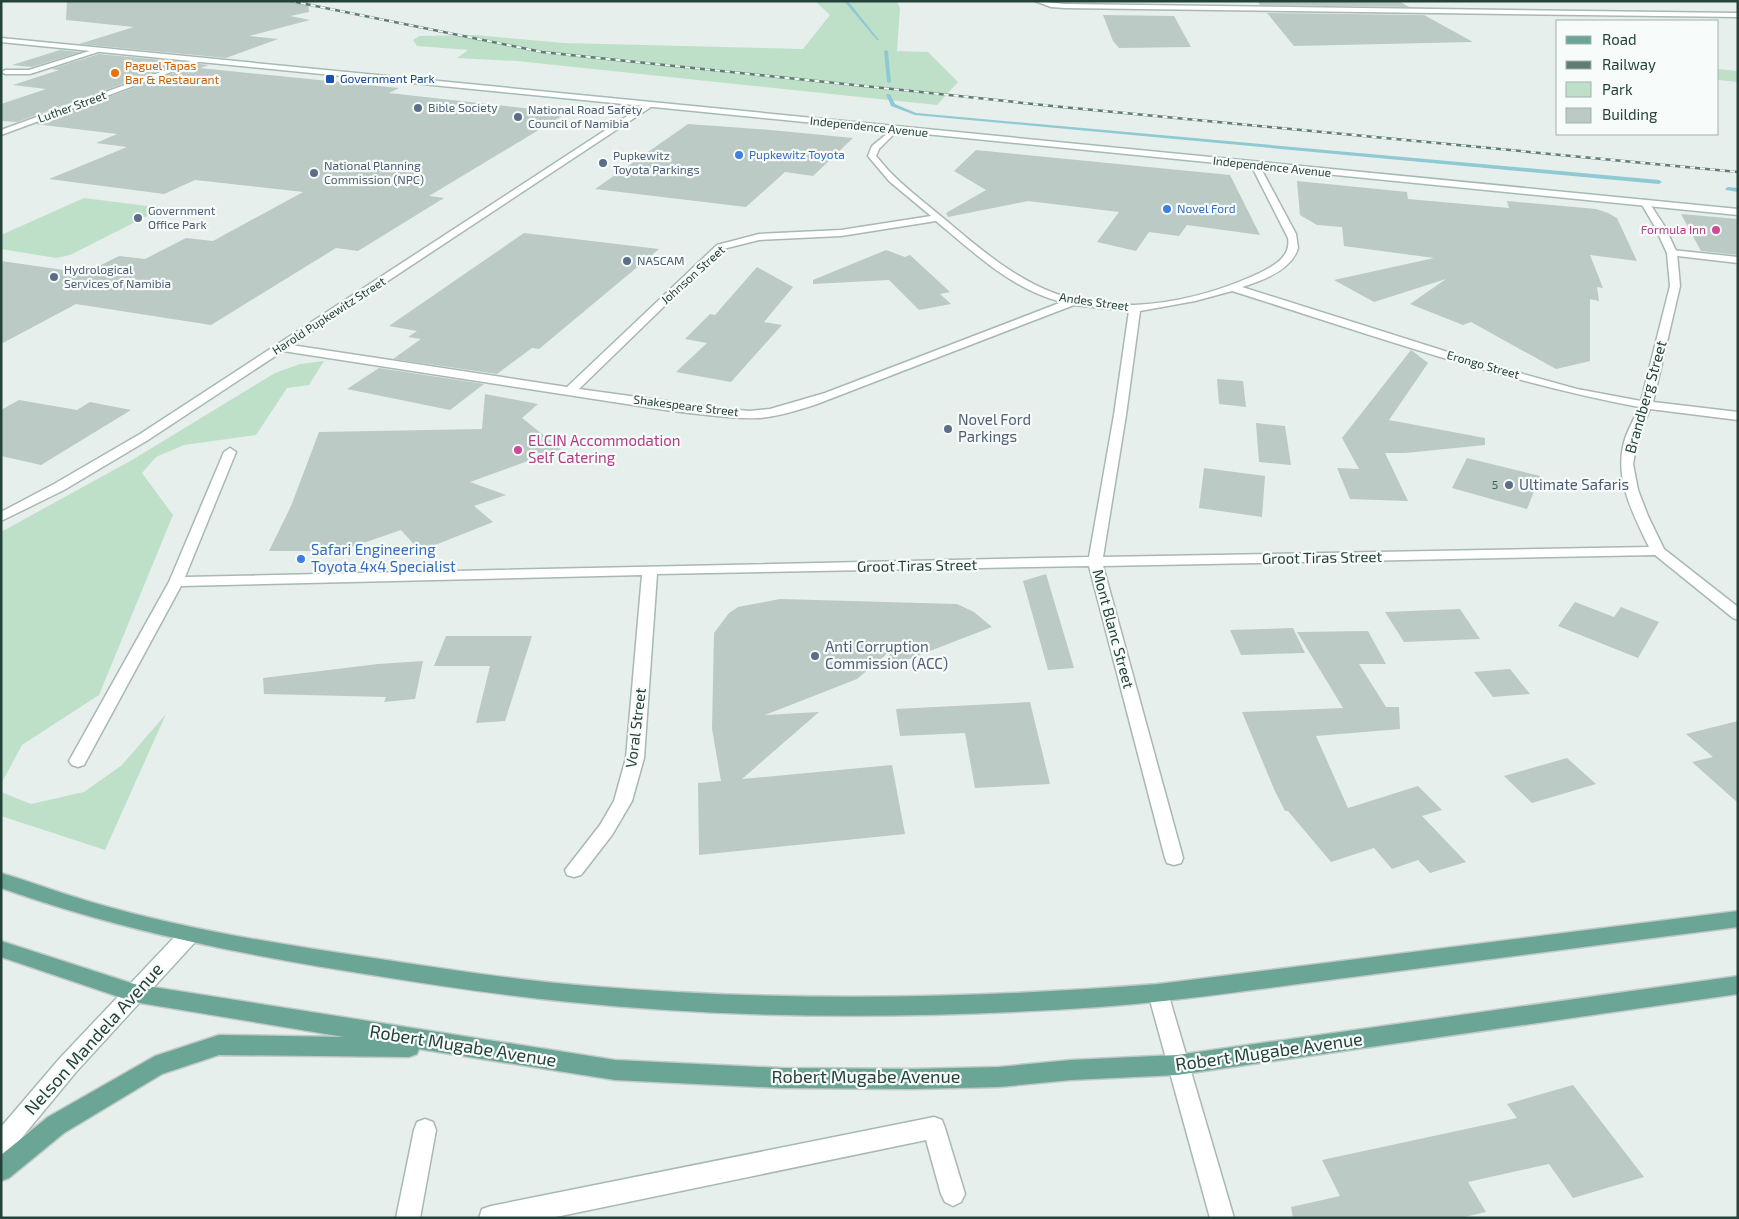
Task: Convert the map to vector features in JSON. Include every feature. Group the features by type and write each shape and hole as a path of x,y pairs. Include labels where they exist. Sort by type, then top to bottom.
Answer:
{"main road":[{"path":"1,880 113,915 189,934 282,953 412,973 549,991 651,1000 872,1007 1066,1001 1158,993 1738,920"},
{"name":"Robert Mugabe Avenue","path":"1,949 134,993 615,1070 781,1078 912,1079 1000,1077 1071,1070 1177,1065 1738,985"},
{"path":"1,1170 56,1125 155,1066 219,1045 476,1049"}],"street":[{"path":"1038,1 1065,6 1738,16"},
{"path":"1643,6 1659,14"},
{"name":"Independence Avenue","path":"1,40 894,130 1738,212"},
{"path":"5,72 30,72 99,50"},
{"name":"Luther Street","path":"1,133 199,60"},
{"name":"Harold Pupkewitz Street","path":"1,517 59,487 144,437 650,105"},
{"name":"Andes Street","path":"894,130 875,148 872,156 902,188 994,264 1026,285 1051,296 1075,301 1135,308 1184,300 1233,288 1271,272 1292,254 1294,245 1291,234 1255,165"},
{"name":"Brandberg Street","path":"1645,203 1660,227 1672,253 1675,286 1646,405 1632,437 1627,464 1634,499 1640,516 1658,551 1738,615"},
{"name":"Johnson Street","path":"570,390 720,247 733,241 753,237 828,234 938,218"},
{"path":"1672,253 1738,260"},
{"name":"Erongo Street","path":"1233,288 1469,362 1576,392 1646,405 1738,416"},
{"name":"Shakespeare Street","path":"281,347 672,406 733,413 763,414 794,407 829,395 1075,301"},
{"name":"Mont Blanc Street","path":"1135,308 1120,415 1095,563 1174,858"},
{"path":"78,761 176,582 230,452"},
{"name":"Groot Tiras Street","path":"176,582 650,570 1658,551"},
{"name":"Voral Street","path":"574,870 606,830 623,801 635,758 650,570"},
{"name":"Nelson Mandela Avenue","path":"1,1146 68,1065 189,934"},
{"path":"1158,993 1222,1218"},
{"path":"491,1218 934,1128 953,1194"},
{"path":"408,1218 425,1130"}],"green space":[{"path":"815,1 897,1 900,8 897,51 928,52 958,82 937,105 517,61 457,58 468,50 417,46 413,40 419,36 475,35 564,43 803,49 830,15"},
{"path":"1719,69 1738,71 1738,82 1719,80"},
{"path":"84,198 163,208 70,255 56,258 1,249 1,235"},
{"path":"324,361 309,385 287,388 256,435 184,445 156,457 142,473 173,515 99,695 22,745 1,784 1,532 132,460 275,373 300,364"},
{"path":"166,714 105,850 1,816 1,792 31,804 84,792 122,765"}],"building":[{"path":"67,1 308,1 309,12 290,16 310,20 249,36 278,39 226,58 79,44 134,27 66,20"},
{"path":"1257,1 1399,1 1409,7 1260,5"},
{"path":"1267,13 1424,15 1473,42 1294,46"},
{"path":"1103,15 1174,16 1191,47 1119,48 1113,41"},
{"path":"60,50 81,52 32,67 12,65"},
{"path":"99,54 183,62 17,122 1,121 1,104 46,89 13,85 59,70 51,69"},
{"path":"199,64 209,65 200,68 399,88 389,93 567,113 429,196 444,198 358,251 336,248 211,325 76,304 1,344 1,261 85,273 119,256 145,259 186,238 213,241 303,192 195,180 164,194 49,179 127,147 96,143 117,134 35,124"},
{"name":"Pupkewitz Toyota","path":"688,124 853,138 813,176 785,172 746,207 595,189"},
{"name":"Novel Ford","path":"976,150 1230,175 1260,235 1187,225 1179,236 1149,232 1136,251 1097,242 1119,212 1028,201 948,217 946,213 986,190 954,171"},
{"path":"1297,181 1407,192 1408,199 1509,208 1507,201 1596,209 1617,218 1637,261 1590,255 1603,288 1597,287 1599,301 1590,299 1590,361 1556,369 1471,322 1463,325 1410,304 1446,279 1374,302 1334,280 1434,258 1344,246 1342,227 1317,225 1300,215"},
{"path":"1681,214 1738,219 1738,255 1701,251"},
{"path":"524,233 659,249 539,349 532,348 497,374 393,359 421,339 408,337 417,331 389,326"},
{"path":"886,250 905,257 910,255 950,292 940,294 951,304 919,310 889,280 813,284 813,280"},
{"path":"757,267 793,287 764,322 782,325 731,382 676,372 707,343 685,339 710,314 715,315"},
{"path":"1411,350 1428,363 1389,420 1485,438 1485,445 1405,453 1385,453 1408,501 1350,499 1337,468 1359,469 1342,438"},
{"path":"379,368 484,384 450,410 347,389"},
{"path":"1217,379 1243,381 1246,407 1219,404"},
{"path":"485,394 538,404 522,418 561,449 470,482 506,495 474,506 493,522 420,551 401,530 340,551 269,551 291,506 319,432 482,429"},
{"path":"19,400 77,410 90,402 131,410 41,465 1,456 1,410"},
{"path":"1256,423 1285,426 1291,465 1259,462"},
{"path":"1467,458 1540,476 1527,509 1452,488"},
{"path":"1204,468 1265,476 1262,517 1199,508"},
{"path":"1046,574 1074,668 1048,670 1023,581"},
{"name":"Anti Corruption Commission (ACC)","path":"780,599 957,604 974,612 992,627 891,666 889,652 857,679 765,715 819,712 742,779 892,765 905,834 699,855 698,783 721,781 712,729 714,633 729,613 738,607"},
{"path":"1575,602 1614,617 1621,607 1659,622 1638,658 1558,626"},
{"path":"1460,609 1480,639 1404,642 1385,612"},
{"path":"1293,628 1305,653 1241,655 1230,630"},
{"path":"1368,631 1386,664 1359,664 1386,707 1399,707 1400,729 1316,736 1348,808 1418,786 1442,810 1422,816 1466,862 1430,873 1418,860 1392,869 1374,848 1331,862 1288,811 1285,811 1274,789 1242,712 1343,708 1297,632"},
{"path":"446,636 532,636 505,721 476,723 490,666 434,666"},
{"path":"423,661 415,699 384,702 386,697 264,694 263,678 378,664"},
{"path":"1510,669 1530,694 1493,697 1474,672"},
{"path":"1030,702 1050,784 975,788 965,733 900,736 896,709"},
{"path":"1738,721 1738,803 1692,762 1713,757 1686,734"},
{"path":"1567,758 1596,784 1532,803 1504,776"},
{"path":"1573,1085 1644,1177 1573,1198 1549,1164 1468,1182 1486,1212 1460,1218 1293,1218 1291,1207 1340,1196 1322,1160 1517,1118 1507,1104"}],"waterway":[{"path":"846,1 878,39"},
{"path":"886,51 889,82"},
{"path":"888,95 893,105 915,114 1659,182"},
{"path":"1728,189 1738,190"}],"railway":[{"path":"291,1 542,52 1062,107 1738,172"}],"place":[{"name":"Paguel Tapas Bar & Restaurant","path":"115,73"},
{"name":"Government Park","path":"330,79"},
{"name":"Bible Society","path":"418,108"},
{"name":"National Road Safety Council of Namibia","path":"518,117"},
{"name":"Pupkewitz Toyota","path":"739,155"},
{"name":"Pupkewitz Toyota Parkings","path":"603,163"},
{"name":"National Planning Commission (NPC)","path":"314,173"},
{"name":"Novel Ford","path":"1167,209"},
{"name":"Government Office Park","path":"138,218"},
{"name":"Formula Inn","path":"1716,230"},
{"name":"NASCAM","path":"627,261"},
{"name":"Hydrological Services of Namibia","path":"54,277"},
{"name":"Novel Ford Parkings","path":"948,429"},
{"name":"ELCIN Accommodation Self Catering","path":"518,450"},
{"name":"Ultimate Safaris","path":"1509,485"},
{"name":"Safari Engineering Toyota 4x4 Specialist","path":"301,559"},
{"name":"Anti Corruption Commission (ACC)","path":"815,656"}]}
